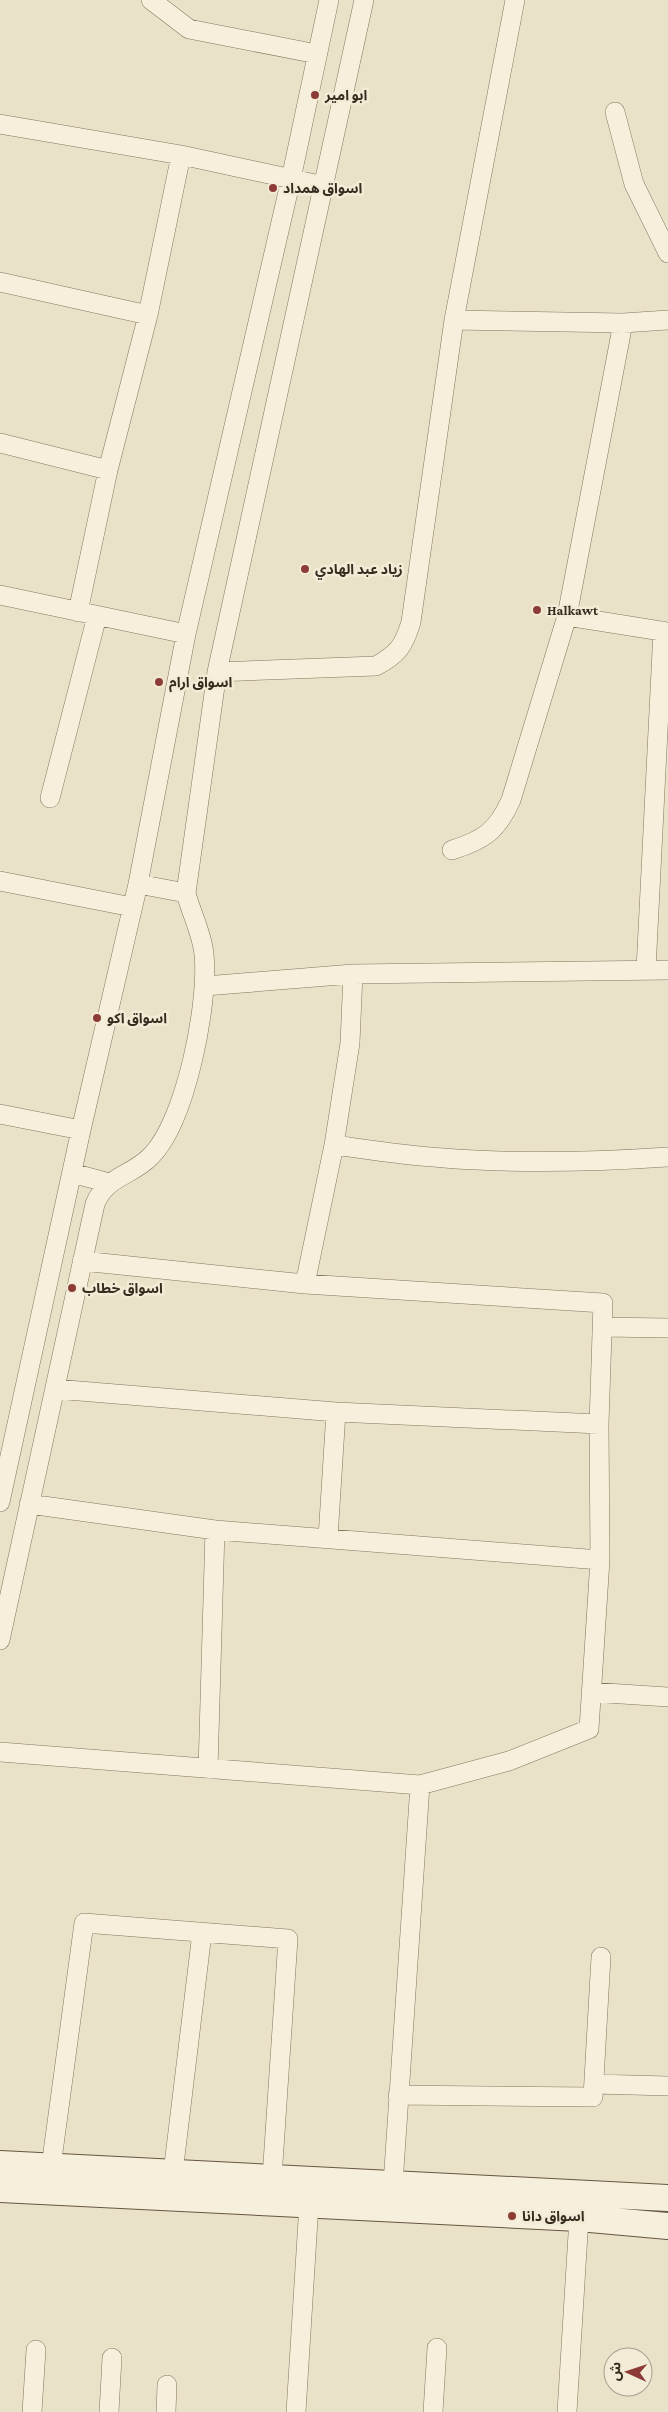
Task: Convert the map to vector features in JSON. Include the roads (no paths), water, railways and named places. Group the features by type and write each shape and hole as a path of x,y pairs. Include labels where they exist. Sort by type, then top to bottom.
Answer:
{"street":[{"path":"151,0 189,29 316,54"},
{"path":"0,1502 81,1130 138,884 186,634 291,179 316,54 329,0"},
{"path":"0,1640 95,1204 100,1191 108,1183 131,1172 151,1157 167,1136 177,1113 199,1034 205,986 204,953 198,927 186,893 217,672 364,0"},
{"path":"217,672 376,666 394,657 406,641 411,622 454,320 514,0"},
{"path":"615,112 634,184 668,253"},
{"path":"0,124 181,155 324,186"},
{"path":"78,612 108,470 148,315 181,155"},
{"path":"0,282 148,315"},
{"path":"454,320 623,323 668,320"},
{"path":"452,850 474,842 492,831 502,819 516,785 567,616 623,323"},
{"path":"0,443 108,470"},
{"path":"0,596 186,634"},
{"path":"50,798 97,616"},
{"path":"567,616 665,631 646,970"},
{"path":"0,881 132,908"},
{"path":"138,884 186,893"},
{"path":"205,986 353,974 668,970"},
{"path":"305,1284 334,1145 350,1043 353,974"},
{"path":"0,1114 81,1130"},
{"path":"334,1145 442,1158 505,1161 633,1159 668,1156"},
{"path":"72,1173 108,1183"},
{"path":"0,1752 420,1784 509,1761 589,1729 600,1560 599,1424 602,1303 305,1284 82,1261"},
{"path":"602,1327 668,1328"},
{"path":"55,1389 336,1412 599,1424"},
{"path":"328,1538 336,1412"},
{"path":"30,1504 215,1530 600,1560"},
{"path":"208,1769 215,1530"},
{"path":"591,1692 668,1698"},
{"path":"392,2184 420,1784"},
{"path":"51,2166 84,1923 288,1938 272,2178"},
{"path":"173,2173 202,1933"},
{"path":"398,2095 594,2097 601,1957"},
{"path":"594,2084 668,2086"},
{"path":"0,2164 668,2198"},
{"path":"0,2189 579,2218 668,2226"},
{"path":"296,2412 309,2204"},
{"path":"567,2412 579,2218"},
{"path":"433,2412 437,2348"},
{"path":"32,2412 36,2350"},
{"path":"109,2412 112,2358"},
{"path":"166,2412 168,2385"}],"place":[{"name":"ابو امير","path":"315,95"},
{"name":"اسواق همداد","path":"273,188"},
{"name":"زياد عبد الهادي","path":"305,569"},
{"name":"Halkawt","path":"537,610"},
{"name":"اسواق ارام","path":"159,682"},
{"name":"اسواق اكو","path":"97,1018"},
{"name":"اسواق خطاب","path":"72,1288"},
{"name":"اسواق دانا","path":"512,2216"}]}
